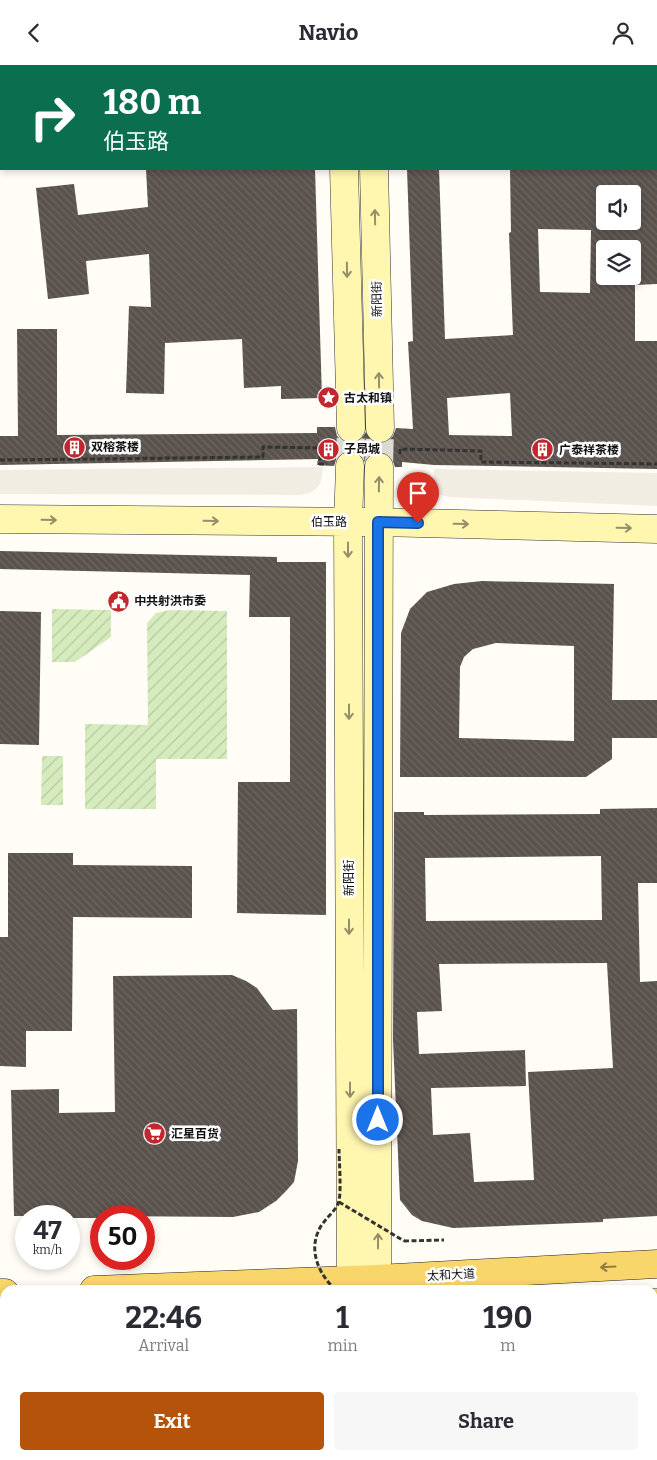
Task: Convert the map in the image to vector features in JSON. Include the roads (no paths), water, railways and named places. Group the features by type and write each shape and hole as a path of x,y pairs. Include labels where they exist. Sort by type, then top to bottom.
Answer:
{"main road":[{"path":"344,170 351,428"},
{"name":"新阳街","path":"374,170 380,428"},
{"name":"新阳街","path":"346,1285 348,523 350,466"},
{"path":"377,1285 379,467"},
{"name":"伯玉路","path":"0,519 378,522 657,529"},
{"name":"太和大道","path":"377,1285 657,1264"}],"tunnel":[{"path":"350,466 351,428"},
{"path":"379,467 380,428"}],"place":[{"name":"古太和镇","path":"328,398"},
{"name":"双榕茶楼","path":"75,447"},
{"name":"子昂城","path":"328,449"},
{"name":"广泰祥茶楼","path":"543,450"},
{"name":"中共射洪市委","path":"118,601"},
{"name":"汇星百货","path":"155,1134"}]}
